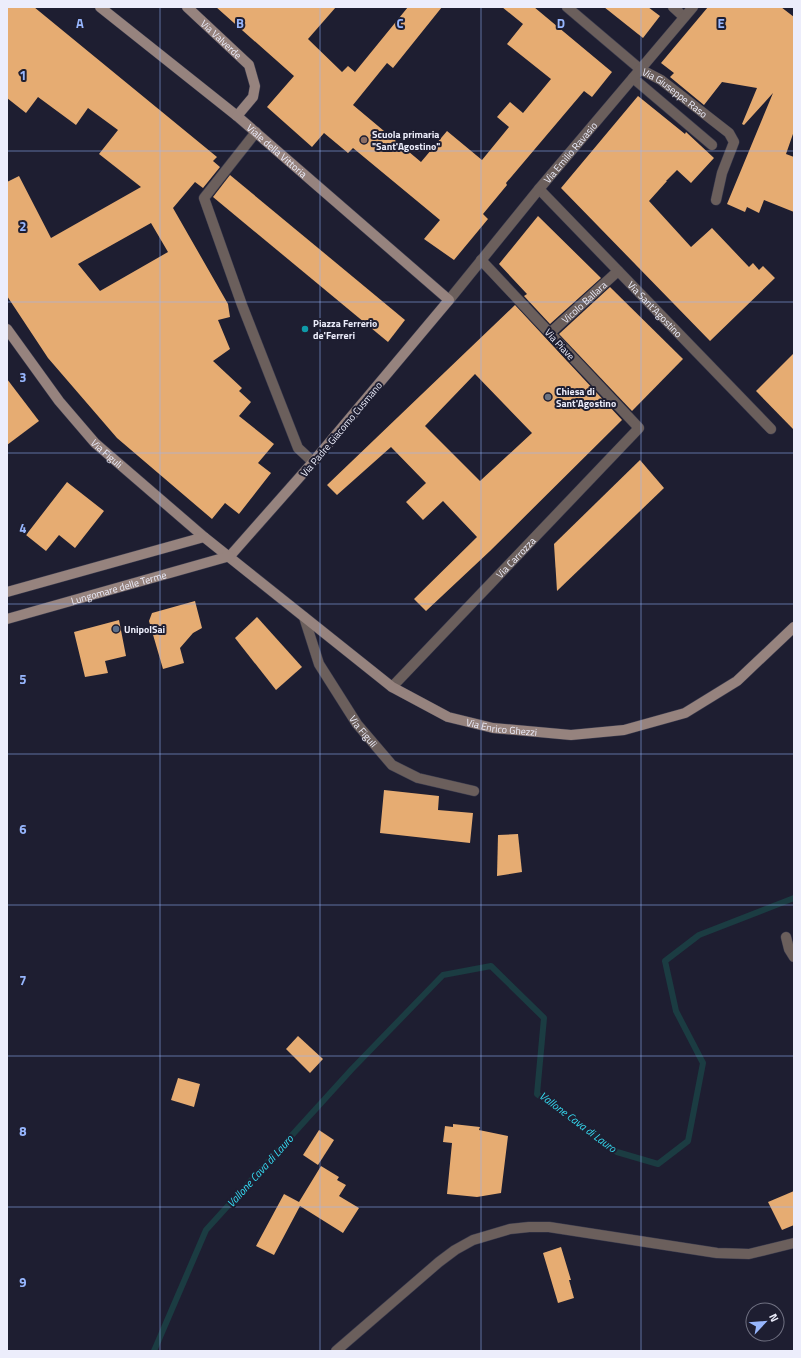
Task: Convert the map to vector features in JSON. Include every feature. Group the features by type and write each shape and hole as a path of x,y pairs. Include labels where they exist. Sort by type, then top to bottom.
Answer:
{"street":[{"name":"Viale della Vittoria","path":"100,7 237,116 449,300"},
{"name":"Via Valverde","path":"187,7 250,65 255,86 253,97 237,116"},
{"name":"Via Giuseppe Raso","path":"567,7 640,69 661,80 729,133 734,142 722,173 716,200"},
{"path":"673,7 684,17"},
{"name":"Via Emilio Ravasio","path":"449,300 539,189 693,7"},
{"path":"633,78 712,145"},
{"path":"256,132 204,198 242,305 298,448 313,462"},
{"name":"Via Sant'Agostino","path":"539,189 771,429"},
{"name":"Via Piave","path":"481,260 639,428"},
{"name":"Vicolo Ballara","path":"550,333 618,271"},
{"name":"Via Padre Giacomo Cusmano","path":"230,556 313,462 449,300"},
{"name":"Via Figuli","path":"7,329 59,401 95,443 204,537 230,556"},
{"name":"Via Carrozza","path":"392,687 639,428"},
{"path":"7,592 204,537"},
{"name":"Via Enrico Ghezzi","path":"230,556 392,687 448,716 494,728 571,735 624,730 685,713 737,681 794,627"},
{"name":"Lungomare delle Terme","path":"7,618 230,556"},
{"name":"Via Figuli","path":"304,617 319,664 357,724 392,765 418,778 474,791"},
{"path":"786,937 789,949 794,957"},
{"path":"336,1351 455,1250 473,1240 510,1229 549,1227 717,1253 749,1254 794,1243"}],"building":[{"path":"7,7 34,7 217,157 213,161 220,167 203,188 195,182 173,208 228,304 230,317 218,320 230,349 213,361 242,388 239,391 251,402 239,416 274,444 258,463 271,473 239,514 225,503 212,519 117,438 48,358 7,296 7,182 19,176 51,238 141,187 99,154 118,130 88,108 76,125 38,97 26,113 7,98","holes":["151,223 168,252 100,291 78,264"]},
{"name":"Scuola primaria \"Sant'Agostino\"","path":"216,7 336,7 308,39 342,72 348,66 355,72 408,7 442,7 393,68 387,63 353,105 421,162 447,131 482,160 509,127 497,117 510,102 523,113 551,79 507,44 523,24 502,7 534,7 612,72 592,97 584,91 506,183 507,185 483,214 488,219 454,260 424,239 440,220 353,148 348,153 324,133 312,147 267,107 294,76"},
{"path":"604,7 648,7 660,16 643,38"},
{"path":"708,7 781,7 794,17 794,131 786,154 794,157 794,212 764,200 759,213 747,207 745,212 727,204 773,93 744,125 742,124 757,88 722,82 704,105 670,77 674,73 661,63"},
{"path":"638,96 685,134 686,132 714,158 691,183 677,170 666,180 667,181 649,201 691,247 712,228 749,267 753,263 759,270 763,266 775,278 710,341 561,188"},
{"path":"230,175 405,320 388,342 213,197"},
{"path":"538,216 601,278 550,324 524,296 527,294 499,264"},
{"path":"610,287 683,359 632,411 559,334"},
{"path":"515,305 622,420 490,551 426,611 414,599 477,537 443,501 423,520 406,502 426,483 391,447 337,495 327,485","holes":["475,374 532,433 480,481 425,426"]},
{"path":"794,353 794,430 756,391"},
{"path":"7,379 39,421 7,445"},
{"path":"640,460 664,488 557,591 554,544"},
{"path":"67,482 104,511 75,548 59,535 46,551 26,535"},
{"path":"195,601 202,628 193,633 180,648 184,663 163,669 149,621 152,613"},
{"path":"257,617 302,667 276,690 235,638"},
{"path":"119,620 126,656 105,661 108,673 85,677 74,632"},
{"path":"384,790 439,796 438,810 473,813 470,843 380,833"},
{"path":"518,834 522,872 497,876 498,835"},
{"path":"298,1036 323,1059 310,1073 286,1049"},
{"path":"178,1078 200,1084 194,1107 171,1100"},
{"path":"453,1124 480,1127 479,1130 508,1136 501,1193 477,1197 447,1194 452,1143 443,1142 445,1126 453,1127"},
{"path":"319,1130 334,1140 318,1165 303,1155"},
{"path":"321,1166 339,1177 337,1180 346,1185 339,1196 359,1208 343,1233 300,1206 274,1255 256,1246 284,1194 299,1202"},
{"path":"794,1191 794,1225 782,1230 768,1202"},
{"path":"561,1247 571,1280 569,1280 574,1298 558,1303 543,1253"}],"waterway":[{"name":"Vallone Cava di Lauro","path":"154,1351 206,1230 352,1069 443,975 491,966 544,1018 537,1094 617,1152 658,1164 688,1141 703,1063 676,1011 665,961 699,935 794,898"}],"place":[{"name":"Scuola primaria \"Sant'Agostino\"","path":"364,140"},
{"name":"Piazza Ferrerio de'Ferreri","path":"305,329"},
{"name":"Chiesa di Sant'Agostino","path":"548,397"},
{"name":"UnipolSai","path":"116,629"}]}
